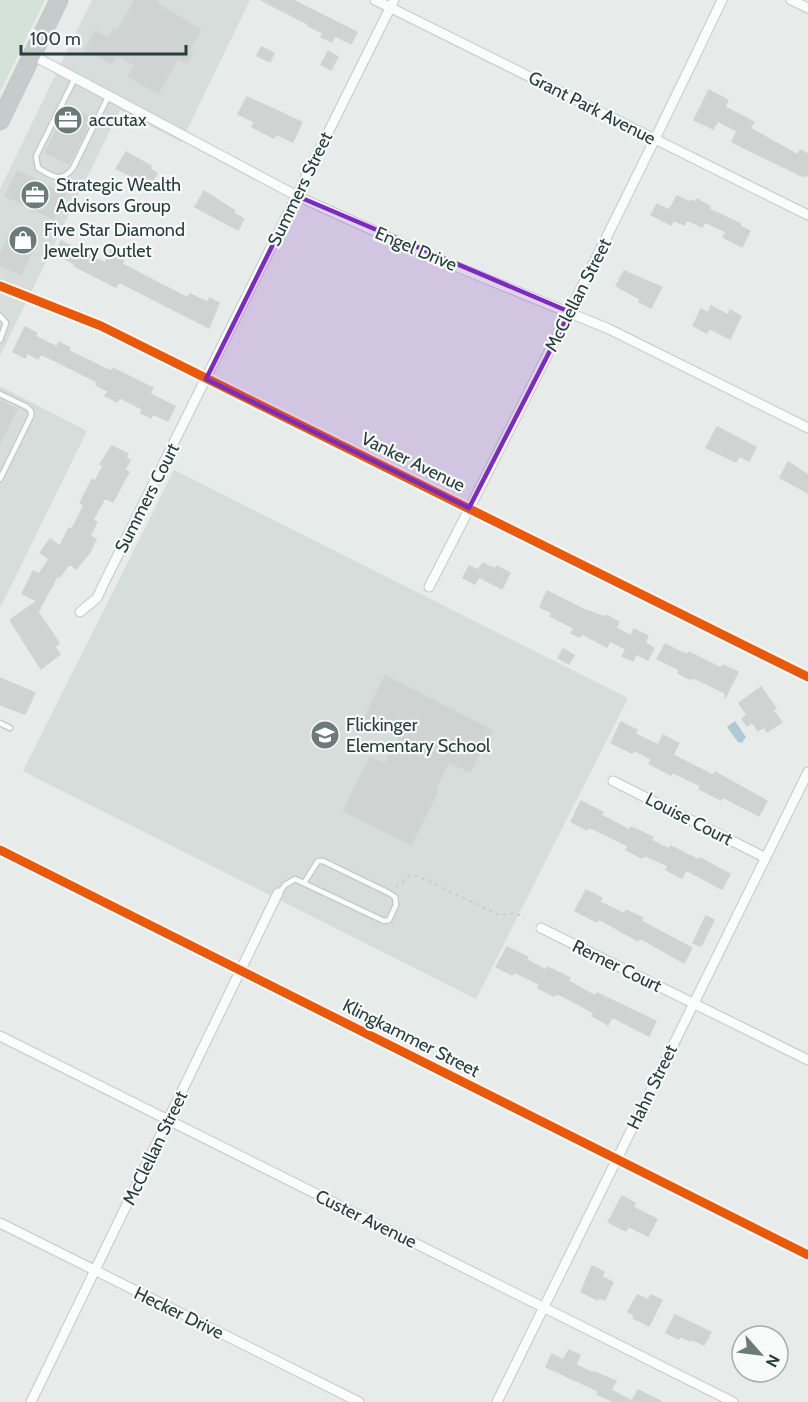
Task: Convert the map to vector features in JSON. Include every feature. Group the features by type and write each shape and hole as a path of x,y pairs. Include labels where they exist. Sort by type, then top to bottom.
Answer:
{"highway":[{"path":"0,121 59,0"}],"street":[{"name":"Grant Park Avenue","path":"375,0 393,4 656,140 808,215"},
{"name":"McClellan Street","path":"429,587 656,140 722,0"},
{"path":"791,0 808,8"},
{"name":"Summers Street","path":"206,379 393,4"},
{"name":"Engel Drive","path":"32,55 297,196 428,255 570,312 647,347 808,428"},
{"name":"Vanker Avenue","path":"0,286 100,326 808,677"},
{"name":"Summers Court","path":"80,612 97,598 206,379"},
{"name":"Hahn Street","path":"497,1402 808,772"},
{"name":"Louise Court","path":"613,781 766,858"},
{"name":"Klingkammer Street","path":"0,850 808,1255"},
{"name":"McClellan Street","path":"31,1402 278,893"},
{"name":"Remer Court","path":"541,928 808,1060"},
{"name":"Custer Avenue","path":"0,1036 733,1402"},
{"name":"Hecker Drive","path":"0,1223 359,1402"}],"lane":[{"path":"76,78 36,156 37,166 40,169 60,178 69,173 109,95"},
{"path":"0,316 6,323 0,340"},
{"path":"0,394 31,411 31,416 0,479"},
{"path":"0,723 10,728"},
{"path":"278,893 295,879 384,921 388,920 396,905 395,897 389,893 323,861 318,861 304,882"}],"path":[{"path":"389,893 410,876 418,876 501,916 516,913 525,918"}],"highlighted area":[{"path":"297,196 570,312 469,508 206,379"}],"shaded area":[{"path":"0,0 45,0 0,92"},
{"path":"92,0 250,0 181,142 120,110 0,356 0,189"},
{"path":"0,386 87,431 0,608"},
{"name":"Flickinger Elementary School","path":"174,470 628,698 476,999 23,771"}],"water":[{"path":"735,721 746,737 742,743 738,742 727,727"}],"building":[{"path":"135,0 158,0 156,3 201,30 189,51 193,53 188,62 185,63 178,59 158,94 128,76 135,65 117,55 111,64 85,49 95,31 108,38 114,29 117,31"},
{"path":"261,0 293,0 357,32 351,44 335,36 332,42 321,37 323,33 308,24"},
{"path":"261,47 274,53 270,62 257,56"},
{"path":"328,51 338,57 331,70 321,65"},
{"path":"709,90 728,100 725,107 754,122 750,128 798,155 800,150 808,154 808,176 805,174 804,177 732,142 737,131 718,121 713,129 694,120"},
{"path":"247,97 302,122 293,142 276,134 274,138 252,127 254,122 238,114"},
{"path":"68,106 92,118 69,164 45,153"},
{"path":"126,152 151,166 150,169 157,173 150,185 116,169"},
{"name":"Strategic Wealth Advisors Group","path":"18,171 65,194 53,219 5,196"},
{"path":"204,191 244,219 238,230 195,207"},
{"path":"677,196 690,202 691,200 696,202 697,199 710,206 709,209 741,224 740,226 750,231 742,247 723,237 726,232 705,222 702,227 687,220 684,225 673,220 671,225 651,215 657,204 669,210"},
{"path":"13,228 38,240 21,275 0,265 0,255"},
{"path":"61,241 105,263 111,250 125,257 122,264 188,298 190,294 207,302 210,298 219,303 209,328 119,282 116,287 74,266 75,264 54,254"},
{"path":"624,271 662,287 651,308 616,286"},
{"path":"711,306 728,315 730,310 741,316 730,339 709,328 707,333 693,326 701,309 708,313"},
{"path":"25,327 37,333 35,336 57,347 59,342 70,348 69,351 111,371 113,368 153,388 150,394 175,406 168,421 153,414 151,418 141,413 142,409 119,397 117,402 105,396 108,391 96,385 97,382 41,354 38,359 27,353 25,358 13,352"},
{"path":"0,401 17,409 0,444"},
{"path":"717,427 756,447 749,461 739,456 736,462 706,448"},
{"path":"112,446 128,454 126,458 130,460 125,470 129,472 113,502 105,498 93,520 97,522 90,536 96,539 90,552 76,569 69,564 60,577 58,575 38,612 59,643 55,647 60,654 41,669 10,620 37,601 22,594 33,571 39,574 49,559 40,553 50,539 60,546 69,528 72,529 84,505 80,503 92,479 95,481 103,466 100,464"},
{"path":"788,462 808,475 808,493 780,478"},
{"path":"483,563 495,569 497,566 510,573 502,589 479,577 475,584 463,578 469,566 478,570"},
{"path":"547,591 583,609 605,617 606,615 619,622 616,628 631,636 634,629 648,636 645,643 654,648 648,660 636,654 633,661 622,656 626,649 610,641 607,647 582,634 580,637 571,633 574,628 550,616 552,613 540,607"},
{"path":"665,644 687,655 689,652 721,668 723,665 738,672 725,698 725,693 692,677 691,680 678,673 680,670 657,659"},
{"path":"563,649 574,655 569,664 558,658"},
{"path":"385,676 492,730 470,772 449,762 435,790 438,791 411,845 343,811 370,757 385,764 399,737 364,719"},
{"path":"0,678 35,693 25,714 0,705"},
{"path":"761,687 776,708 773,710 782,722 767,732 764,727 758,731 752,722 747,726 742,719 747,715 739,703"},
{"path":"621,722 637,730 635,734 658,745 663,735 679,743 673,755 713,775 715,772 767,801 759,816 723,797 721,800 699,789 701,786 672,772 671,775 649,764 651,759 634,750 632,753 611,743"},
{"path":"581,801 603,812 601,815 629,830 631,827 653,837 651,840 669,849 671,846 730,874 722,889 686,870 682,878 666,870 668,866 644,855 642,858 626,850 628,846 589,827 587,830 571,822"},
{"path":"586,890 602,898 600,902 624,914 626,910 643,918 641,921 692,948 684,963 640,938 638,941 599,919 597,922 575,911"},
{"path":"706,916 714,920 701,946 693,943"},
{"path":"507,947 528,957 527,960 546,970 548,967 570,978 568,981 595,996 597,993 656,1021 649,1036 612,1017 608,1025 592,1016 594,1013 578,1004 556,993 554,996 538,988 539,984 514,972 512,975 496,967"},
{"path":"622,1196 635,1203 633,1207 657,1219 648,1236 628,1226 626,1231 608,1222"},
{"path":"592,1266 604,1272 602,1277 613,1282 605,1300 599,1297 598,1300 581,1292"},
{"path":"637,1295 648,1300 651,1295 662,1300 649,1326 633,1318 634,1315 628,1312"},
{"path":"675,1315 711,1332 704,1345 680,1336 679,1339 666,1333"},
{"path":"569,1350 580,1355 576,1365 616,1381 611,1390 632,1401 638,1390 662,1402 614,1402 597,1394 598,1391 546,1367 552,1354 563,1360"}],"cycle path":[{"path":"0,286 101,326 808,677"},
{"path":"0,850 808,1255"}],"place":[{"name":"accutax","path":"68,120"},
{"name":"Strategic Wealth Advisors Group","path":"35,195"},
{"name":"Five Star Diamond Jewelry Outlet","path":"23,240"},
{"name":"Flickinger Elementary School","path":"325,735"}]}
